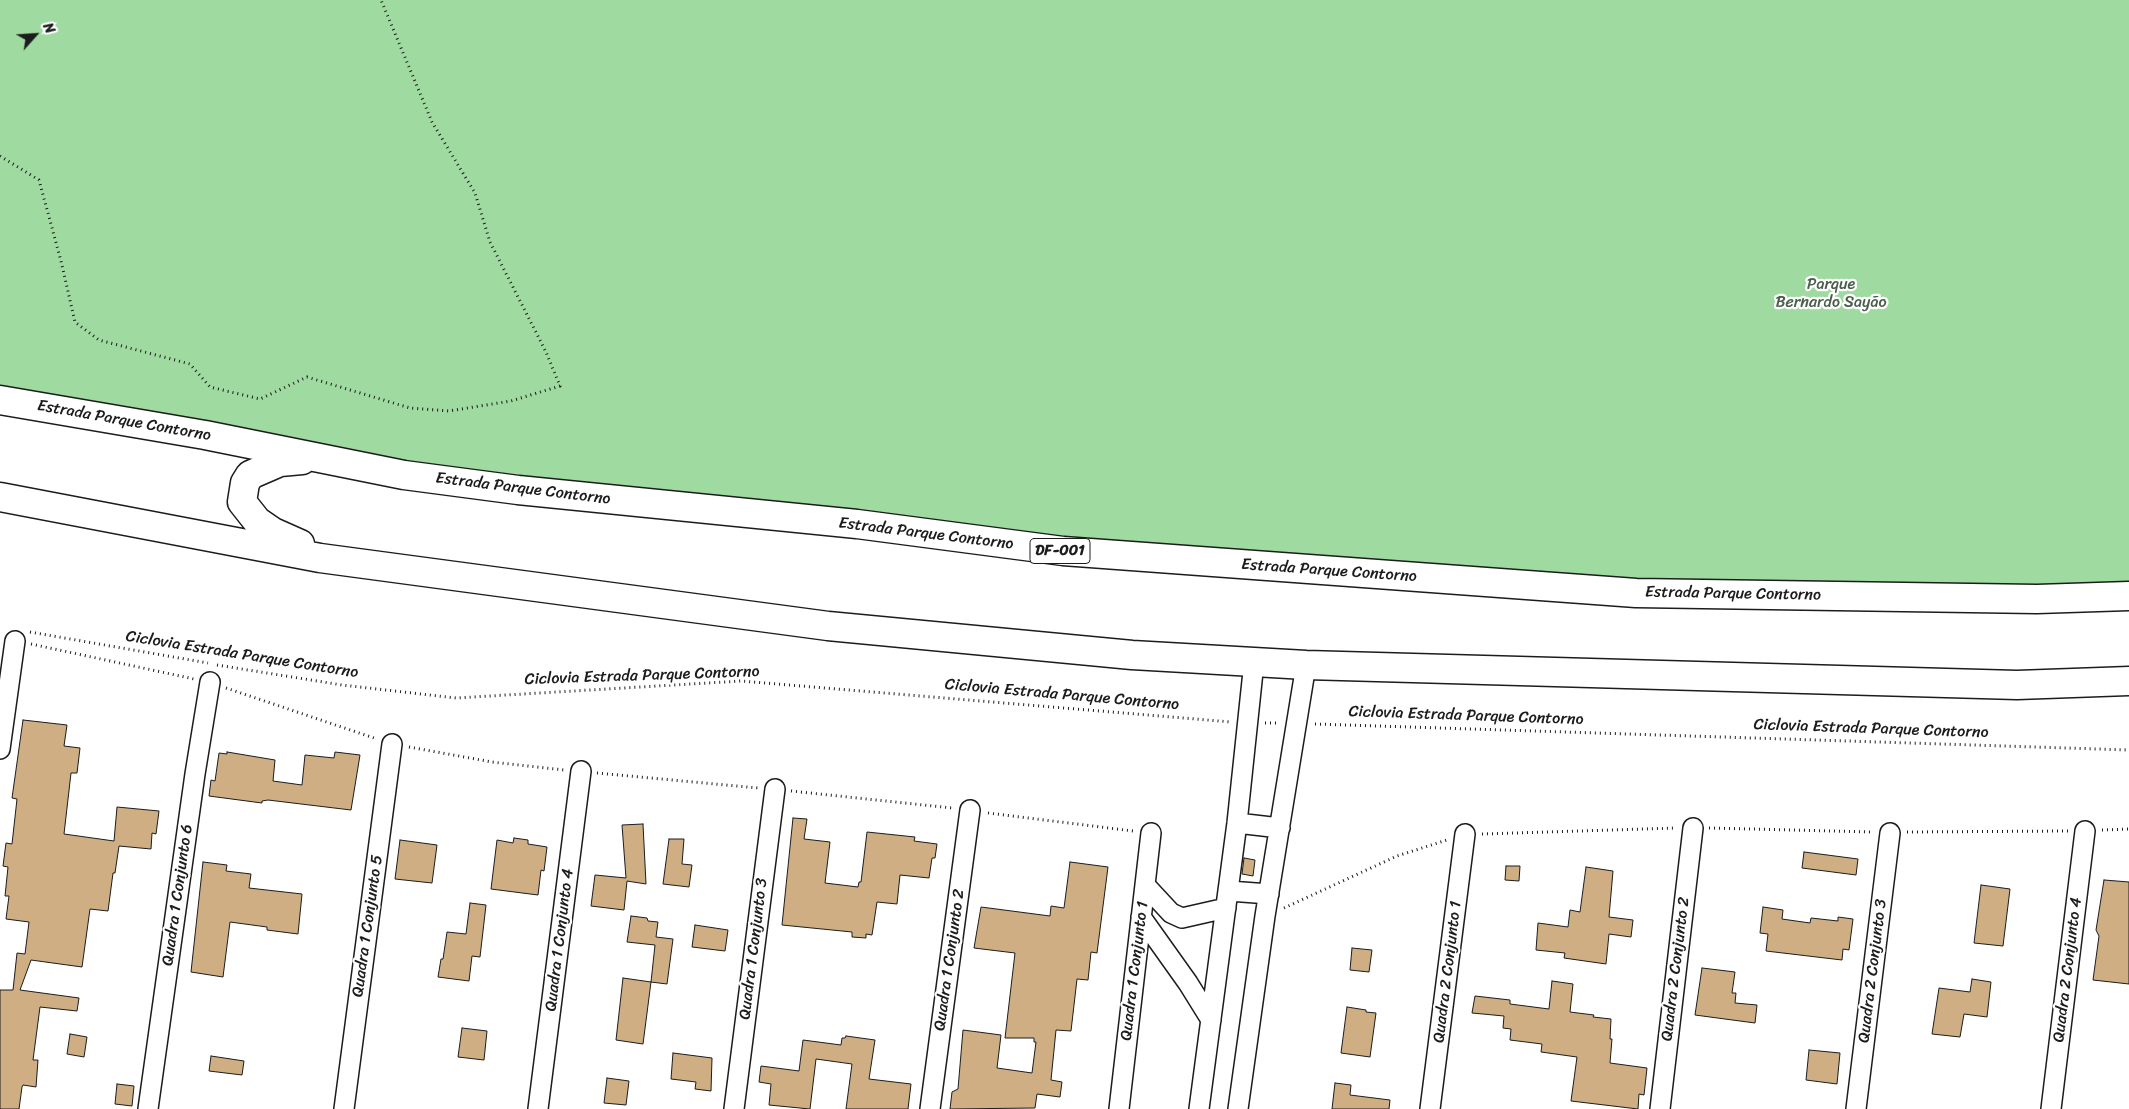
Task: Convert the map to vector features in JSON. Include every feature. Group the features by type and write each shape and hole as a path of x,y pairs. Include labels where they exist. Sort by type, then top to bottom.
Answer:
{"main road":[{"name":"Estrada Parque Contorno","path":"0,400 205,435 404,475 518,490 857,524 1063,551 1636,593 2037,600 2129,596"},
{"path":"320,558 257,521 242,502 245,483 250,475 280,462 321,458"},
{"path":"0,497 320,558 828,626 1132,655 1306,666 2017,685 2129,681"}],"street":[{"path":"0,749 22,636"},
{"path":"1199,1109 1237,823 1254,662"},
{"path":"1238,1109 1265,916 1306,666"},
{"name":"Quadra 1 Conjunto 6","path":"148,1109 195,774 210,682"},
{"name":"Quadra 1 Conjunto 5","path":"344,1109 392,744"},
{"name":"Quadra 1 Conjunto 4","path":"538,1109 581,772"},
{"name":"Quadra 1 Conjunto 3","path":"734,1109 775,789"},
{"name":"Quadra 1 Conjunto 2","path":"930,1109 970,810"},
{"path":"1237,823 1280,828"},
{"name":"Quadra 2 Conjunto 2","path":"1660,1109 1693,828"},
{"name":"Quadra 2 Conjunto 4","path":"2052,1109 2085,831"},
{"name":"Quadra 1 Conjunto 1","path":"1119,1109 1151,833"},
{"name":"Quadra 2 Conjunto 3","path":"1856,1109 1890,833"},
{"name":"Quadra 2 Conjunto 1","path":"1430,1109 1465,834"},
{"path":"1145,885 1171,913 1182,918 1227,900 1269,894"},
{"path":"1141,917 1172,959 1212,1020"}],"path":[{"path":"0,156 38,180 61,261 75,322 99,340 190,364 210,387 260,399 307,377 410,408 449,411 511,402 560,386 546,352 490,242 475,193 432,122 381,0"},
{"name":"Ciclovia Estrada Parque Contorno","path":"22,636 332,684 456,698 741,681 1248,723 1297,723 2129,750"},
{"path":"1265,916 1397,856 1465,834 1693,828 1890,833 2129,830"}],"green space":[{"name":"Parque Bernardo Sayão","path":"0,0 2129,0 2129,594 1325,579 599,498 0,403"}],"building":[{"path":"23,720 67,725 64,746 80,748 77,773 71,773 64,834 114,841 117,807 159,811 156,834 152,833 151,849 119,846 108,911 90,909 82,967 31,960 20,990 79,998 77,1011 40,1007 33,1060 38,1060 36,1087 23,1085 19,1109 0,1109 0,990 13,990 17,953 25,954 29,922 6,919 9,896 5,896 8,867 3,866 6,843 12,844 17,799 12,798"},
{"path":"227,752 275,760 273,781 302,785 305,755 334,758 335,752 360,755 351,810 268,800 262,801 262,803 209,796 211,780 215,781 219,753 227,754"},
{"path":"793,818 807,819 804,839 830,842 825,883 858,887 859,882 861,882 867,832 915,837 914,841 937,844 935,858 932,858 929,878 900,875 897,904 877,902 872,935 866,934 866,938 852,937 852,932 782,925"},
{"path":"643,824 646,884 627,881 624,910 591,906 595,875 626,878 622,825"},
{"path":"514,838 528,840 528,844 547,847 544,871 541,870 538,895 491,889 497,840 513,843"},
{"path":"669,839 684,839 682,864 692,865 689,887 663,884"},
{"path":"400,840 437,845 432,883 395,879"},
{"path":"1804,852 1858,859 1856,875 1802,868"},
{"path":"1244,858 1255,860 1253,876 1242,874"},
{"path":"203,862 227,865 226,871 251,874 249,888 302,894 298,934 267,930 267,927 230,922 223,977 191,972"},
{"path":"1070,862 1108,867 1097,953 1091,952 1088,980 1077,979 1071,1031 1056,1030 1051,1080 1062,1082 1060,1097 1037,1094 1035,1108 950,1109 952,1092 958,1089 963,1030 1001,1035 997,1068 1032,1073 1036,1042 1034,1042 1034,1038 1005,1038 1015,953 974,948 981,907 1050,916 1051,906 1064,908"},
{"path":"1506,866 1520,866 1519,881 1505,880"},
{"path":"1586,867 1613,871 1609,917 1633,920 1631,937 1609,934 1606,964 1564,958 1565,953 1536,950 1538,923 1568,927 1570,910 1580,912"},
{"path":"2104,880 2129,882 2129,984 2093,980 2099,936 2096,930"},
{"path":"1981,885 2010,889 2003,946 1974,943"},
{"path":"470,903 486,905 480,957 472,956 469,981 438,977 447,932 466,934"},
{"path":"1763,907 1783,910 1782,919 1810,923 1811,918 1838,921 1838,917 1853,919 1849,950 1843,949 1842,960 1766,951 1768,934 1760,933"},
{"path":"631,916 647,918 648,921 658,922 656,937 673,939 667,984 651,982 655,945 627,942"},
{"path":"695,925 728,930 725,951 692,947"},
{"path":"1352,948 1372,950 1369,972 1350,970"},
{"path":"1702,968 1735,972 1732,993 1736,993 1735,1003 1757,1005 1755,1023 1695,1015"},
{"path":"623,978 651,982 643,1044 616,1040"},
{"path":"1972,979 1991,982 1987,1017 1964,1014 1960,1037 1932,1034 1939,988 1970,992"},
{"path":"1552,981 1573,984 1570,1012 1611,1019 1610,1063 1647,1068 1644,1095 1639,1094 1638,1109 1571,1101 1577,1057 1541,1052 1542,1044 1510,1040 1511,1029 1503,1028 1504,1016 1472,1013 1475,996 1510,1000 1510,1004 1549,1009"},
{"path":"1347,1007 1376,1013 1370,1057 1341,1053"},
{"path":"462,1028 487,1031 484,1060 458,1057"},
{"path":"70,1034 87,1037 84,1057 67,1054"},
{"path":"846,1036 875,1040 869,1079 911,1084 908,1109 846,1109 852,1064 816,1059 810,1109 769,1105 771,1084 759,1082 761,1066 799,1071 803,1040 841,1045 842,1038"},
{"path":"1809,1050 1840,1053 1837,1084 1806,1080"},
{"path":"673,1053 712,1058 711,1091 695,1089 696,1082 671,1079"},
{"path":"211,1056 244,1061 242,1075 209,1071"},
{"path":"607,1078 629,1081 626,1105 604,1103"},
{"path":"1335,1083 1351,1085 1350,1095 1390,1100 1389,1109 1332,1109"},
{"path":"117,1084 134,1086 132,1106 115,1104"}]}
